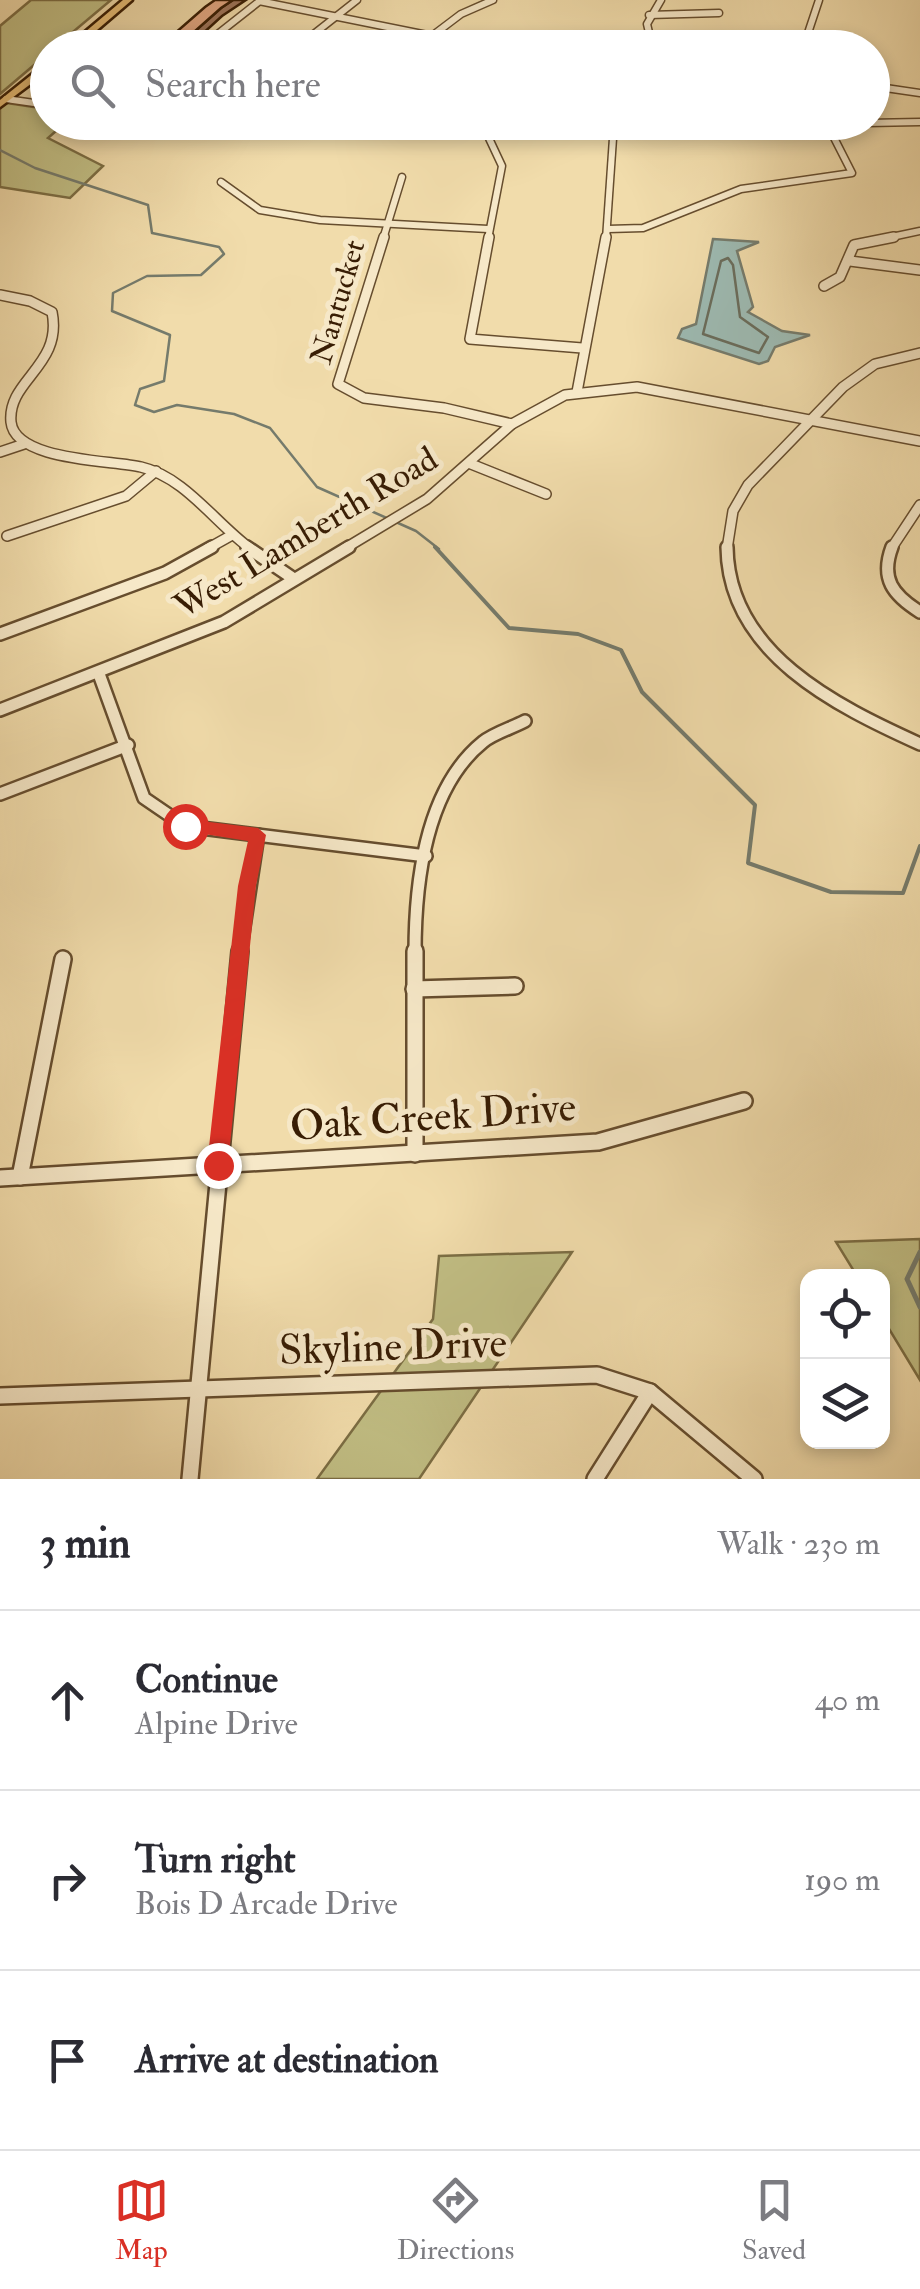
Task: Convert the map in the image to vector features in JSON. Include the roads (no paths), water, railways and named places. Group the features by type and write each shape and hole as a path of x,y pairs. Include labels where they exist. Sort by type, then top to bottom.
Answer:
{"main road":[{"path":"92,30 128,0"},
{"path":"3,102 30,80"}],"street":[{"path":"316,30 357,0"},
{"path":"440,30 461,14 493,0"},
{"path":"650,30 649,14 661,0"},
{"path":"805,30 820,0"},
{"path":"223,30 260,1 398,30"},
{"path":"649,14 719,13"},
{"path":"890,88 920,92"},
{"path":"3,102 30,104"},
{"path":"890,123 920,122"},
{"path":"490,140 502,166 470,340 582,348"},
{"path":"577,392 582,348 608,228 613,140"},
{"path":"608,228 643,228 741,190 852,173 835,140"},
{"name":"Nantucket","path":"402,176 384,224 338,384 364,398 444,408 512,424"},
{"path":"220,182 260,210 384,224 488,229"},
{"path":"824,286 840,278 854,245 920,231"},
{"path":"850,260 920,270"},
{"path":"0,295 30,301 52,312 57,326 49,354 16,397 10,414 12,430 24,444 57,455 124,461 156,471 232,535 294,579"},
{"path":"920,353 874,364 842,389 817,420 748,485 730,519 724,554 731,590 758,635 800,678 879,726 920,744"},
{"path":"906,356 920,363"},
{"name":"West Lamberth Road","path":"0,710 224,622 427,499 512,424 547,402 577,392 636,387 920,441"},
{"path":"0,452 24,444"},
{"path":"471,464 546,494"},
{"path":"8,536 126,496 156,471"},
{"path":"920,505 890,543 885,562 888,582 906,604 920,612"},
{"path":"0,634 133,587 232,535"},
{"path":"99,674 128,745 144,798 185,826 426,856"},
{"path":"414,1154 415,906 426,856 443,791 483,742 525,722"},
{"path":"0,794 128,745"},
{"path":"190,1479 247,886 258,835"},
{"path":"20,1177 64,959"},
{"path":"414,989 515,986"},
{"name":"Oak Creek Drive","path":"0,1178 598,1142 744,1101"},
{"name":"Skyline Drive","path":"0,1396 597,1375 650,1392 754,1479"},
{"path":"594,1479 650,1392"}],"water":[{"path":"713,239 759,242 737,251 753,307 748,312 782,331 810,335 775,347 768,361 759,364 678,338 682,329 696,324"}],"waterway":[{"path":"0,150 35,168 148,205 152,233 219,247 224,254 201,275 147,276 113,293 112,311 170,335 164,381 140,389 135,405 154,412 177,405 234,414 270,428 317,487 416,531 439,549"},
{"path":"435,547 509,628 578,634 621,650 642,692 755,805 748,863 831,892 903,893 920,846"},
{"path":"920,1252 907,1279 920,1307"}]}
